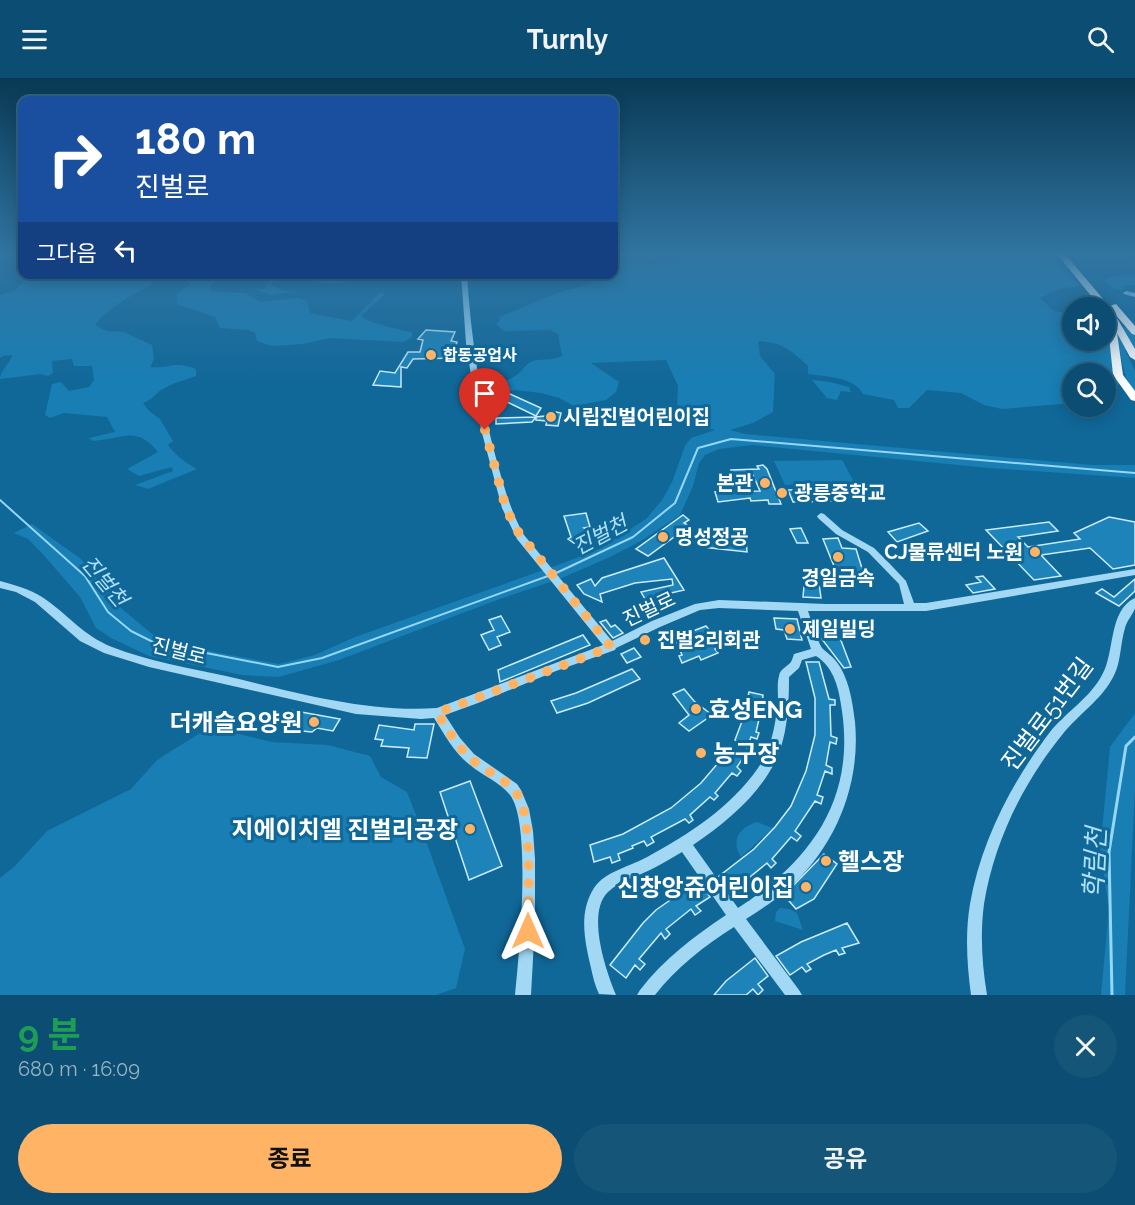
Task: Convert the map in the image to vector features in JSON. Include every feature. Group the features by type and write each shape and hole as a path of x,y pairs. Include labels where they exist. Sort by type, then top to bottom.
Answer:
{"highway":[{"path":"1116,314 1135,332"},
{"path":"1116,316 1135,343"},
{"path":"1116,318 1135,357"},
{"path":"1116,351 1118,375 1135,398"}],"street":[{"path":"465,297 469,353 495,471 510,519 520,537 611,647"},
{"path":"821,516 838,532 871,550 887,566 903,583 910,607"},
{"name":"진벌로","path":"0,584 38,599 84,639 108,650 149,663 267,691 356,709 398,714 437,713 611,647 656,624 699,607 719,604 802,608 910,607 962,602 1135,572"},
{"name":"진벌로51번길","path":"979,995 974,930 981,882 993,848 1015,795 1043,751 1059,730 1105,681 1112,665 1120,621 1124,612 1135,602"},
{"path":"802,608 817,651"},
{"path":"608,995 604,989 590,918 599,892 612,882 686,844 726,811 763,772 774,746 781,718 784,675 795,665 798,657 817,651 825,655 836,669 850,721 852,743 850,769 843,797 830,826 816,849 798,869 761,901 735,916 673,961 645,995"},
{"path":"437,713 464,751 509,786 517,794 522,804 528,871 528,931 523,995"},
{"path":"686,844 735,916 794,995"}],"shaded area":[{"path":"0,297 130,297 113,308 95,325 107,331 124,332 152,345 154,359 150,367 182,365 196,369 196,376 167,387 143,403 160,419 173,441 168,445 171,449 181,459 197,469 148,489 135,485 173,471 172,467 139,476 127,469 158,452 150,444 136,436 93,441 89,438 115,432 107,417 64,413 50,418 45,415 52,384 61,382 69,391 89,387 94,380 92,366 74,366 72,359 52,361 53,373 48,376 41,374 0,379 12,355 0,358"},
{"path":"176,297 251,297 260,302 299,298 307,301 310,313 352,321 375,297 382,297 361,316 377,324 412,332 412,337 404,342 330,338 303,344 272,346 257,341 255,333 248,330 220,328 215,317 177,304"},
{"path":"548,297 1043,297 1040,298 1054,311 1062,312 1062,351 1116,351 1116,326 1135,329 1135,351 1125,350 1135,371 1135,392 1126,378 1119,348 1119,383 1116,391 1116,363 1062,363 1062,404 1002,409 984,405 961,393 927,390 909,408 898,408 894,400 863,394 859,388 846,381 808,374 808,366 791,351 774,343 758,341 760,356 775,374 773,412 753,423 730,430 745,434 1092,465 1135,465 1135,478 989,468 752,445 719,449 705,455 699,463 693,486 680,515 641,541 562,578 339,660 279,677 242,675 149,656 111,638 96,628 80,597 41,552 28,539 14,533 32,524 81,559 121,608 152,634 214,652 279,664 315,655 355,637 599,549 646,519 662,500 672,482 685,446 691,438 715,430 696,424 677,404 678,386 666,360 591,363 619,382 616,392 606,400 574,406 559,398 541,393 515,390 503,393 496,390 530,362 562,356 558,334 550,330 504,331 496,324 501,319 497,318"},
{"path":"812,380 849,387 851,392 841,391 837,400 827,398"},
{"path":"842,460 854,482 785,485 774,461"},
{"path":"1135,713 1135,789 1125,995 1101,995 1109,908 1100,851 1110,747"},
{"path":"200,733 239,734 272,742 328,745 370,756 381,777 407,792 465,949 456,988 436,995 0,995 0,878 15,866 47,831 131,789 157,760"},
{"path":"757,822 773,828 741,857 736,845 738,835 746,827"},
{"path":"780,908 797,913 803,930 775,921 776,912"}],"building":[{"path":"426,330 455,332 451,341 457,342 454,351 457,351 455,358 413,359 407,368 401,367 401,387 373,385 380,371 395,373 408,352 420,352 423,340 418,339"},
{"path":"510,394 541,408 536,416 501,399"},
{"name":"시립진벌어린이집","path":"556,412 561,413 558,426 546,425 547,421 536,420 536,417 555,415"},
{"path":"536,417 532,422 496,424 496,418"},
{"name":"본관","path":"763,465 767,469 781,504 769,504 768,500 751,501 750,498 718,502 715,492 760,491 753,475 733,476 731,470 759,469 757,466"},
{"path":"826,489 832,501 793,502 788,490"},
{"path":"586,513 590,527 584,528 591,533 574,543 568,539 571,537 564,516"},
{"name":"명성정공","path":"683,515 689,520 684,523 689,526 648,556 636,549"},
{"path":"1109,517 1135,522 1135,565 1113,569 1090,548 1041,555 1061,576 1034,580 986,530 1049,522 1058,531 1018,537 1028,547 1080,539 1074,533"},
{"path":"919,523 928,531 897,542 888,532"},
{"path":"801,528 808,543 797,543 790,529"},
{"path":"702,533 746,538 747,552 702,547"},
{"path":"838,538 842,548 856,549 865,578 838,576 823,539"},
{"path":"664,558 684,590 645,599 641,592 673,585 672,579 635,583 600,594 602,602 584,594 577,585 591,579 595,586 602,578"},
{"path":"805,575 818,576 821,598 803,597"},
{"path":"983,576 995,589 973,593 966,585 981,582 976,577"},
{"path":"1135,579 1135,591 1119,606 1096,593 1102,589 1114,597"},
{"path":"501,616 510,632 497,637 501,645 489,650 481,635 494,630 489,620"},
{"name":"제일빌딩","path":"774,618 797,619 802,640 787,639 784,630 776,629"},
{"path":"814,619 831,619 833,626 828,626 832,638 840,638 851,667 844,668 818,634"},
{"path":"606,620 611,627 615,625 623,633 613,638 600,622"},
{"path":"706,626 717,639 714,640 719,647 715,649 718,653 701,660 699,656 682,663 679,656 682,655 675,638"},
{"path":"583,635 590,645 500,682 498,670"},
{"path":"634,648 641,657 627,663 621,654"},
{"path":"806,662 819,662 829,699 835,700 835,705 830,705 831,736 837,738 836,744 830,742 826,765 832,768 832,774 825,771 817,795 823,797 821,804 815,801 795,831 801,836 797,841 791,837 772,859 776,863 771,868 767,863 744,882 748,888 743,892 739,887 730,892 718,877 754,849 775,827 791,806 806,771 815,735 815,698"},
{"path":"632,669 640,679 588,703 557,713 551,701 576,693"},
{"name":"효성ENG","path":"684,689 694,701 712,715 689,731 679,723 689,715 673,694"},
{"path":"749,692 763,695 762,706 767,707 766,712 761,711 756,732 759,733 757,739 751,737 747,748 735,740 744,716"},
{"name":"더캐슬요양원","path":"290,710 340,719 333,731 317,728 312,732 302,731 288,723 292,714"},
{"path":"415,724 434,724 427,758 407,757 409,748 381,746 383,740 375,739 379,725 414,730"},
{"path":"730,749 743,758 737,767 741,771 737,776 732,773 715,793 718,796 714,800 710,797 690,815 693,820 689,823 685,819 651,837 654,842 647,846 644,841 632,846 633,848 618,854 620,860 612,863 610,857 594,862 590,845 623,834 671,808 701,783"},
{"name":"지에이치엘 진벌리공장","path":"470,781 502,866 469,880 440,792"},
{"name":"신창앙쥬어린이집","path":"824,854 837,864 814,899 796,909 784,895"},
{"path":"699,880 710,897 696,906 701,911 695,915 691,909 666,929 670,934 665,939 661,933 639,959 645,964 640,970 635,965 626,978 610,965 656,910"},
{"path":"847,923 859,943 842,948 845,953 839,955 836,950 807,964 811,969 806,972 802,967 790,975 776,956 801,942"},
{"path":"755,958 768,976 758,984 763,990 758,995 753,989 746,995 714,995 726,981"}],"waterway":[{"name":"진벌천","path":"554,574 633,537 675,503 698,448 731,439 1135,473"},
{"name":"진벌천","path":"0,500 85,576 108,612 131,631 155,643 278,667 322,658 548,576"},
{"name":"학림천","path":"1112,995 1109,852 1126,746 1135,737"}],"place":[{"name":"합동공업사","path":"431,355"},
{"name":"시립진벌어린이집","path":"551,417"},
{"name":"본관","path":"765,483"},
{"name":"광릉중학교","path":"782,493"},
{"name":"명성정공","path":"663,537"},
{"name":"CJ물류센터 노원","path":"1035,552"},
{"name":"경일금속","path":"838,557"},
{"name":"제일빌딩","path":"790,629"},
{"name":"진벌2리회관","path":"645,640"},
{"name":"효성ENG","path":"696,709"},
{"name":"더캐슬요양원","path":"314,722"},
{"name":"농구장","path":"701,753"},
{"name":"지에이치엘 진벌리공장","path":"470,829"},
{"name":"헬스장","path":"826,861"},
{"name":"신창앙쥬어린이집","path":"806,887"}],"route":[{"path":"485,430 505,505 520,537 611,647 437,713 470,758 509,786 517,794 522,804 528,871 528,931"}]}
